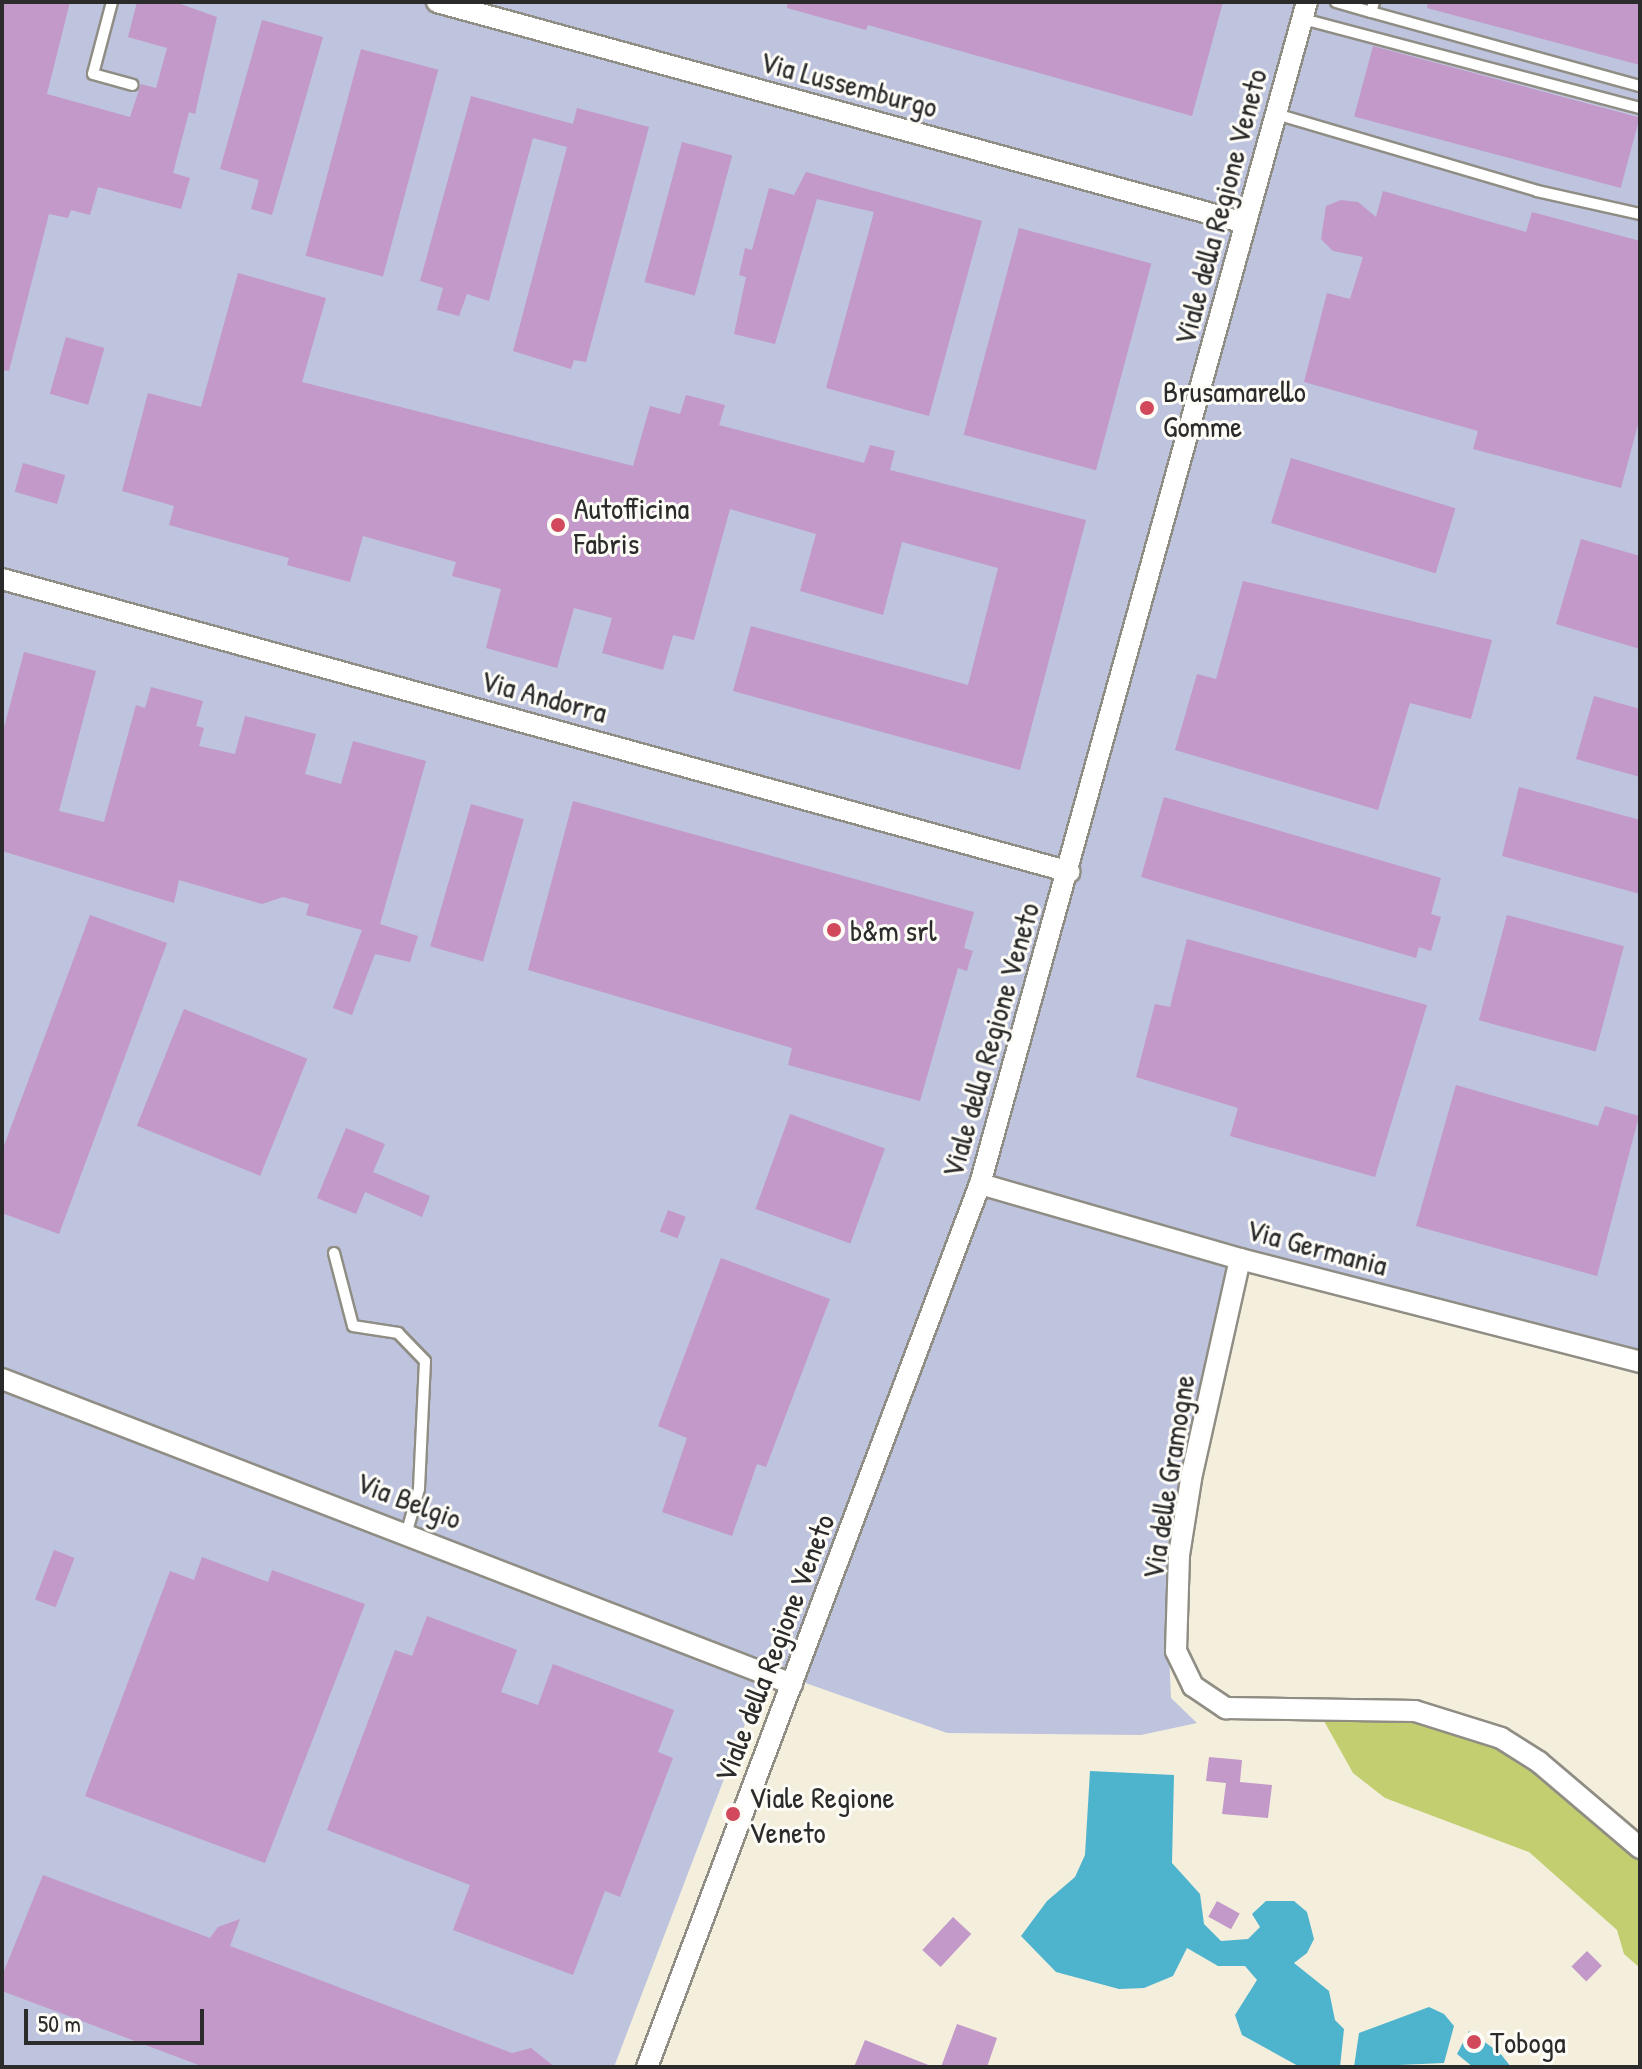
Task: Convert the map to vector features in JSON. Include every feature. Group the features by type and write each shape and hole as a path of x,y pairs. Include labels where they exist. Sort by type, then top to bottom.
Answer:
{"street":[{"name":"Via Lussemburgo","path":"437,2 1245,223"},
{"name":"Viale della Regione Veneto","path":"647,2067 980,1184 1070,872 1305,10"},
{"name":"Via Andorra","path":"2,579 1070,872"},
{"name":"Via Germania","path":"980,1184 1240,1259 1640,1362"},
{"name":"Via delle Gramogne","path":"1240,1259 1192,1473 1179,1555 1176,1651 1193,1686 1226,1708 1415,1711 1501,1738 1577,1792 1640,1848"},
{"name":"Via Belgio","path":"2,1379 407,1531 792,1684"}],"lane":[{"path":"112,2 93,74 133,85"},
{"path":"1336,2 1372,7 1640,86"},
{"path":"1305,10 1640,108"},
{"path":"1276,114 1537,191 1640,214"},
{"path":"334,1253 353,1326 398,1333 425,1361 419,1489 407,1531"}],"shaded area":[{"path":"2,2 1640,2 1640,1375 1239,1267 1169,1653 1171,1698 1197,1723 1141,1735 947,1733 766,1669 614,2067 2,2067"}],"green space":[{"path":"1324,1721 1416,1723 1496,1745 1585,1787 1640,1846 1640,1968 1624,1954 1617,1930 1529,1852 1385,1798 1353,1773"}],"water":[{"path":"1090,1771 1174,1775 1172,1863 1200,1894 1204,1924 1221,1941 1248,1939 1260,1927 1252,1914 1266,1901 1294,1901 1307,1912 1314,1939 1307,1953 1294,1963 1329,1991 1335,2020 1344,2029 1340,2067 1300,2067 1242,2035 1235,2015 1257,1980 1245,1966 1218,1966 1187,1948 1173,1976 1144,1988 1119,1989 1056,1972 1021,1936 1047,1901 1075,1877 1085,1855"},
{"path":"1429,2007 1444,2014 1454,2026 1444,2063 1354,2067 1359,2033"},
{"name":"Toboga","path":"1469,2031 1500,2053 1511,2067 1473,2067 1457,2054"}],"building":[{"path":"2,2 70,2 47,94 130,117 141,84 156,88 167,48 128,37 137,2 175,2 217,17 195,114 189,112 173,173 190,178 181,209 98,187 90,215 71,210 68,218 49,214 9,371 2,370"},
{"path":"787,2 1223,2 1192,116 868,25 866,30 787,8"},
{"path":"1428,2 1640,2 1640,65 1427,8"},
{"path":"262,20 323,37 272,215 251,209 259,180 220,169"},
{"path":"1373,46 1640,117 1621,188 1354,117"},
{"path":"361,49 438,70 383,276 306,256"},
{"path":"471,96 573,124 577,108 649,127 586,362 574,360 571,369 513,351 567,147 533,138 489,301 467,294 459,316 437,310 443,288 420,281"},
{"path":"682,142 732,155 695,296 644,282"},
{"path":"806,172 982,221 929,416 826,388 874,212 817,199 775,344 734,334 746,277 739,275 745,248 752,250 769,188 794,195"},
{"path":"1383,191 1526,232 1532,212 1640,241 1640,417 1621,488 1473,449 1478,431 1304,382 1327,293 1350,299 1363,257 1333,251 1321,239 1326,206 1341,200 1358,202 1376,217"},
{"path":"1019,228 1151,263 1096,470 964,435"},
{"path":"238,273 326,298 302,382 633,466 650,406 680,414 686,395 725,405 719,425 864,463 870,445 895,451 890,470 1086,520 1020,770 733,691 751,626 968,685 998,568 902,542 883,615 800,591 816,534 730,509 694,640 673,635 663,670 602,653 612,618 574,608 557,668 486,648 501,589 452,576 456,562 363,536 350,582 287,565 289,558 169,525 174,506 122,491 148,393 201,407"},
{"path":"66,337 104,348 88,405 50,394"},
{"path":"1291,458 1455,508 1436,573 1271,523"},
{"path":"23,463 65,475 57,504 15,492"},
{"path":"1581,539 1640,556 1640,649 1556,624"},
{"path":"1243,581 1492,640 1471,719 1410,703 1378,810 1175,750 1197,674 1216,679"},
{"path":"24,652 96,671 59,811 104,822 136,705 145,708 151,687 203,701 196,726 204,728 199,746 235,754 245,716 316,734 305,774 341,784 353,741 426,761 380,924 418,936 410,962 375,954 352,1015 333,1008 362,930 306,915 309,904 283,897 262,904 179,880 174,903 2,851 2,735"},
{"path":"1594,696 1640,709 1640,777 1576,759"},
{"path":"1519,787 1640,820 1640,894 1502,856"},
{"path":"1164,797 1441,878 1431,914 1441,917 1431,951 1419,947 1416,958 1141,877"},
{"path":"573,801 974,912 964,948 973,951 967,971 958,968 920,1101 788,1065 792,1048 528,970"},
{"path":"471,804 524,819 483,961 430,946"},
{"path":"90,915 167,943 59,1234 2,1213 2,1151"},
{"path":"1507,915 1624,946 1596,1052 1479,1020"},
{"path":"1187,939 1427,1005 1375,1177 1230,1136 1238,1108 1136,1077 1155,1004 1170,1007"},
{"path":"184,1009 307,1059 260,1176 137,1126"},
{"path":"1456,1085 1598,1126 1605,1106 1639,1116 1597,1276 1416,1226"},
{"path":"790,1114 885,1149 850,1243 755,1209"},
{"path":"346,1128 385,1144 373,1172 430,1196 422,1217 365,1192 356,1214 317,1198"},
{"path":"668,1210 686,1217 677,1238 660,1231"},
{"path":"721,1258 830,1299 766,1467 757,1464 732,1536 662,1512 687,1438 658,1426"},
{"path":"54,1550 75,1558 56,1607 35,1599"},
{"path":"202,1557 268,1582 272,1570 365,1604 265,1863 85,1796 170,1571 194,1580"},
{"path":"427,1616 517,1650 501,1692 538,1705 553,1664 674,1710 658,1752 673,1758 620,1897 605,1891 573,1975 453,1930 470,1885 327,1830 395,1650 412,1656"},
{"path":"1209,1757 1242,1760 1240,1782 1272,1785 1268,1818 1222,1814 1226,1783 1206,1781"},
{"path":"43,1875 210,1938 218,1927 240,1919 230,1946 512,2053 531,2048 555,2067 204,2067 2,1991 2,1976"},
{"path":"1217,1901 1240,1914 1231,1929 1208,1917"},
{"path":"953,1917 971,1934 941,1967 922,1950"},
{"path":"1587,1951 1602,1966 1586,1981 1571,1967"},
{"path":"957,2024 997,2038 987,2067 941,2067"},
{"path":"865,2040 931,2066 854,2067"}],"place":[{"name":"Brusamarello Gomme","path":"1147,408"},
{"name":"Autofficina Fabris","path":"558,525"},
{"name":"b&m srl","path":"834,930"},
{"name":"Viale Regione Veneto","path":"733,1814"},
{"name":"Toboga","path":"1474,2042"}]}
